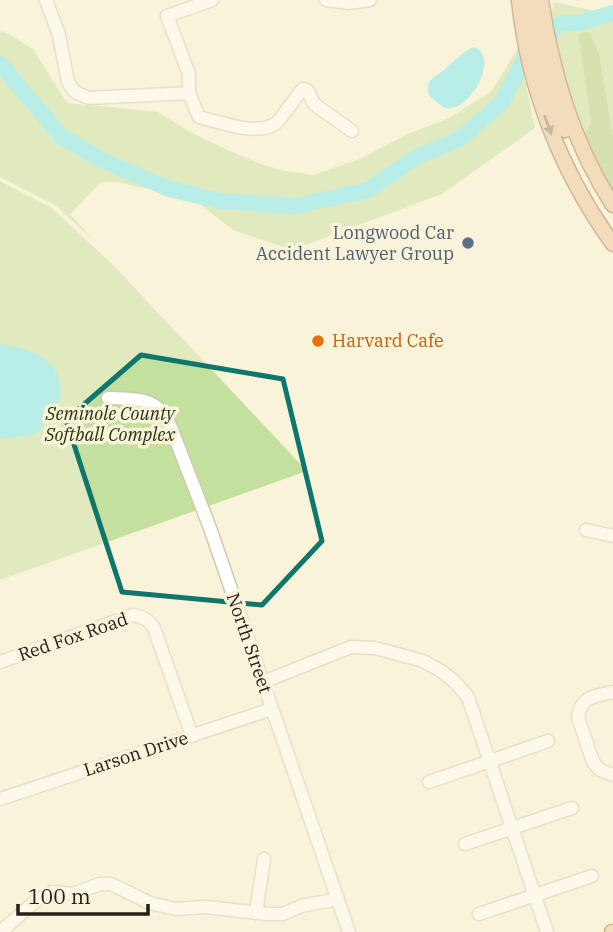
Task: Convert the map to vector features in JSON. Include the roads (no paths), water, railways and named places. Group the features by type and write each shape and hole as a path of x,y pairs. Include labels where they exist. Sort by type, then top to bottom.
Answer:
{"main road":[{"path":"519,0 522,30 533,80 552,136 598,224 613,244"},
{"path":"541,0 550,48 577,139 613,205"},
{"path":"530,7 554,102 566,131 577,139"}],"street":[{"path":"46,0 59,35 68,82 79,94 89,98 190,93"},
{"path":"212,0 167,16 189,74 190,93 199,117 257,130 277,123 303,89 308,92 314,104 352,131"},
{"path":"326,0 349,3 370,0"},
{"name":"North Street","path":"108,398 147,401 165,413 210,528 349,932"},
{"path":"586,530 613,536"},
{"name":"Red Fox Road","path":"0,662 133,615 148,613 192,736"},
{"path":"263,682 351,648 375,648 423,661 449,677 468,697 547,932"},
{"path":"613,692 585,700 579,709 579,717 593,762 600,770 613,775"},
{"name":"Larson Drive","path":"0,799 272,709"},
{"path":"429,782 548,741"},
{"path":"465,844 572,808"},
{"path":"256,914 264,859"},
{"path":"479,914 592,876"},
{"path":"5,932 5,928 38,899 52,892 73,894 100,884 111,884 150,903 176,909 206,907 256,914 283,914 301,906 338,900"}],"water":[{"path":"474,47 481,52 484,60 480,81 459,105 444,107 430,95 429,83"},
{"path":"0,344 30,351 48,361 58,377 58,404 36,434 4,439 0,437"}],"waterway":[{"path":"0,64 62,137 102,160 169,189 220,201 295,206 369,190 413,159 461,138 502,102 532,44 561,23 579,23 613,13"}],"place":[{"name":"Longwood Car Accident Lawyer Group","path":"468,243"},
{"name":"Harvard Cafe","path":"318,341"}],"park label":[{"name":"Seminole County Softball Complex","path":"110,424"}]}
